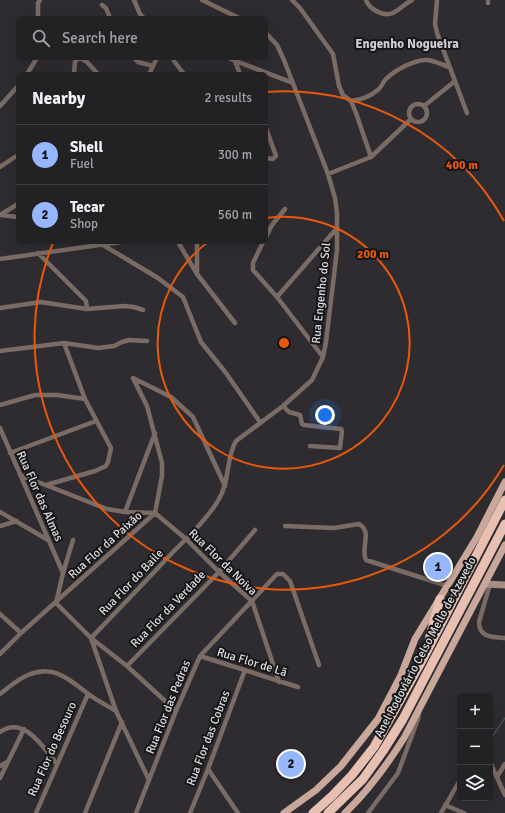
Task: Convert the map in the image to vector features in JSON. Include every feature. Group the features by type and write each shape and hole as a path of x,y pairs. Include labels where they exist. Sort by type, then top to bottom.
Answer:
{"highway":[{"name":"Anel Rodoviário Celso Mello de Azevedo","path":"313,813 352,775 374,747 424,657 505,500"},
{"name":"Anel Rodoviário Celso Mello de Azevedo","path":"328,813 362,779 383,752 403,719 505,524"},
{"path":"424,657 440,599"}],"main road":[{"name":"Anel Rodoviário Celso Mello de Azevedo","path":"284,813 316,790 341,766 378,718 401,675 415,638 477,537 505,483"},
{"name":"Anel Rodoviário Celso Mello de Azevedo","path":"344,813 364,793 384,768 404,738 488,584 505,545"}],"street":[{"path":"38,16 38,3 40,0"},
{"path":"134,0 142,16"},
{"path":"202,0 235,16"},
{"path":"292,0 300,8 333,54 339,86 343,95 351,101 371,157"},
{"path":"366,0 371,8 382,14 392,13 412,0"},
{"path":"437,0 435,24 436,33 467,113"},
{"path":"102,5 106,8 109,16"},
{"name":"Rua Engenho do Sol","path":"186,539 220,499 225,486 234,444 236,441 283,406 312,380 323,357 326,342 338,250 335,198 328,174 280,51 268,36"},
{"path":"28,72 36,60"},
{"path":"74,72 75,61 77,60"},
{"path":"85,60 96,72"},
{"path":"136,60 138,62 153,66"},
{"path":"150,72 156,60"},
{"path":"351,101 371,94 380,88 387,78 398,70 415,62 429,60 449,67"},
{"path":"174,61 182,72"},
{"path":"235,61 264,72"},
{"path":"235,61 239,72"},
{"path":"268,74 293,83"},
{"path":"424,106 455,81"},
{"path":"0,106 16,88"},
{"path":"419,104 424,106 427,112 424,120 417,122 411,119 409,111 413,106 419,104"},
{"path":"328,174 371,157 411,119"},
{"path":"268,134 276,156 273,159 268,158"},
{"path":"0,167 16,156"},
{"path":"0,215 16,205"},
{"path":"268,233 272,225 285,209"},
{"path":"0,215 16,217"},
{"path":"277,296 337,228"},
{"path":"0,259 94,244"},
{"path":"102,244 158,278 183,297 201,342 226,373 260,422"},
{"path":"179,244 197,274 235,323"},
{"path":"197,244 197,274"},
{"path":"262,244 254,259 254,272 277,296 323,357"},
{"path":"38,253 86,301 87,309"},
{"path":"0,308 41,302 87,309 124,306 143,310"},
{"path":"0,351 64,343 98,348 114,346 129,340 148,341"},
{"path":"46,485 95,471 106,466 111,448 85,399 64,343"},
{"name":"Rua Flor da Paixão","path":"0,654 21,633 155,513 163,470 162,458 147,406 133,378 168,394 193,417 225,486"},
{"path":"0,405 35,394 85,399"},
{"path":"283,406 289,412 300,415 302,424 304,425 341,429 340,448 310,446"},
{"path":"10,453 96,421"},
{"name":"Rua Flor das Almas","path":"0,428 63,572"},
{"path":"125,512 155,433"},
{"path":"20,475 107,509 125,512 155,513"},
{"path":"0,512 48,540"},
{"name":"Rua Flor da Noiva","path":"155,513 186,539 219,572 252,601 279,682"},
{"path":"0,526 17,521"},
{"path":"285,526 334,528 359,524 364,527 366,533 364,555 366,560 448,586"},
{"name":"Rua Flor da Verdade","path":"127,666 219,572 255,530"},
{"name":"Rua Flor do Baile","path":"91,638 186,539"},
{"path":"73,540 63,572 56,603 91,638 127,666 176,711"},
{"name":"Rua Flor das Pedras","path":"136,813 176,711 200,656 277,574 282,574 288,578 319,665"},
{"path":"505,585 488,584 479,622 480,631 484,635 505,638"},
{"path":"0,614 21,633"},
{"path":"91,638 116,711 149,780"},
{"name":"Rua Flor de Lã","path":"200,656 298,687"},
{"name":"Rua Flor das Cobras","path":"190,813 245,670"},
{"path":"0,694 27,675 45,671 52,672 64,676 74,682 88,694 116,711"},
{"name":"Rua Flor do Besouro","path":"36,813 88,694"},
{"path":"368,813 398,773 420,709"},
{"path":"85,813 122,722"},
{"path":"0,732 14,727 24,729 37,740 57,764"},
{"path":"0,778 24,729"},
{"path":"0,766 7,762"},
{"path":"497,777 505,764"},
{"path":"491,765 505,795"},
{"path":"208,769 238,813"},
{"path":"441,813 457,785"},
{"path":"445,805 464,813"}],"waterway":[{"path":"493,736 505,718"}],"place":[{"name":"Shell","path":"438,567"},
{"name":"Tecar","path":"291,764"}],"district":[{"name":"Engenho Nogueira","path":"407,43"}]}
